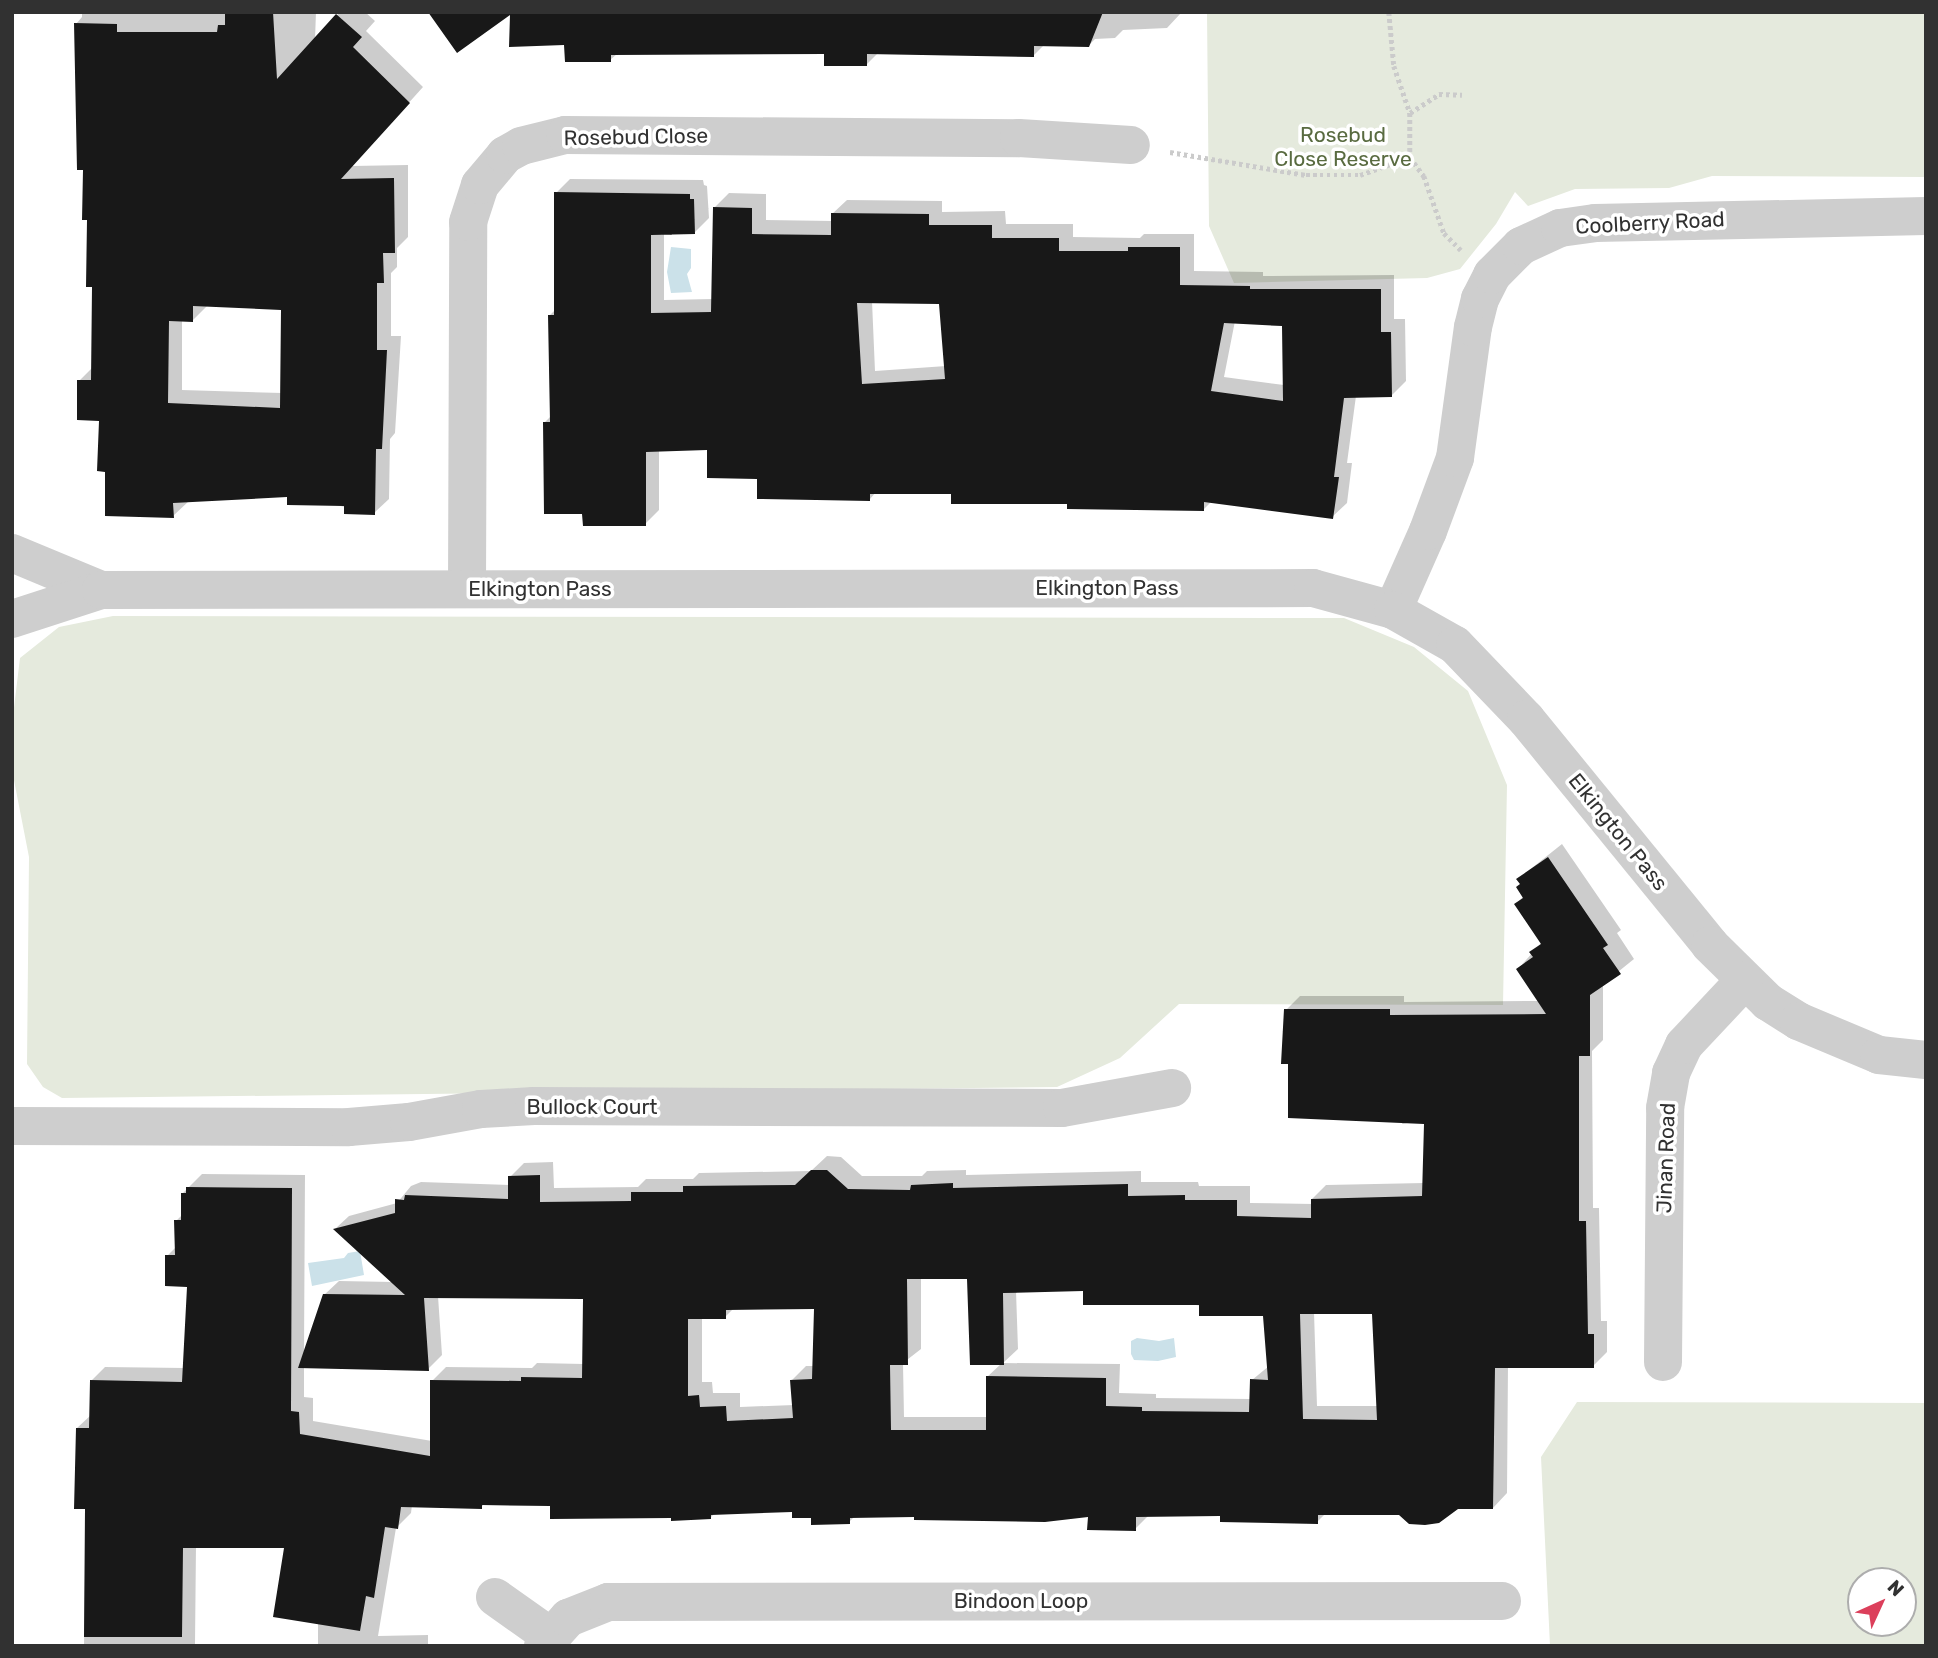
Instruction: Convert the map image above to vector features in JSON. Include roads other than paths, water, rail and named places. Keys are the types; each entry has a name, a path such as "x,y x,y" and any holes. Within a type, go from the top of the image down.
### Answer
{"street":[{"name":"Rosebud Close","path":"467,589 468,222 480,186 505,155 521,146 565,135 1019,138 1131,145"},
{"name":"Coolberry Road","path":"1393,610 1428,531 1455,458 1473,327 1492,275 1521,246 1560,228 1584,225 1706,219 1926,216"},
{"name":"Elkington Pass","path":"12,553 101,590"},
{"name":"Elkington Pass","path":"12,619 101,590 1313,587 1393,610 1455,645 1499,691 1710,945 1768,1002 1833,1038 1879,1055 1926,1060"},
{"name":"Jinan Road","path":"1663,1362 1665,1108 1671,1073 1684,1045 1744,981"},
{"name":"Bullock Court","path":"12,1126 349,1127 409,1122 481,1109 534,1106 1062,1108 1172,1088"},
{"name":"Bindoon Loop","path":"495,1597 546,1641 568,1618 608,1602 1502,1601"}],"water":[{"path":"671,247 691,249 691,268 687,274 692,292 671,293 667,272"},
{"path":"360,1251 364,1275 312,1286 308,1263 344,1258 348,1253"},
{"path":"1137,1338 1159,1341 1174,1338 1176,1357 1158,1361 1134,1360 1131,1341"}],"park label":[{"name":"Rosebud Close Reserve","path":"1343,147"}]}
